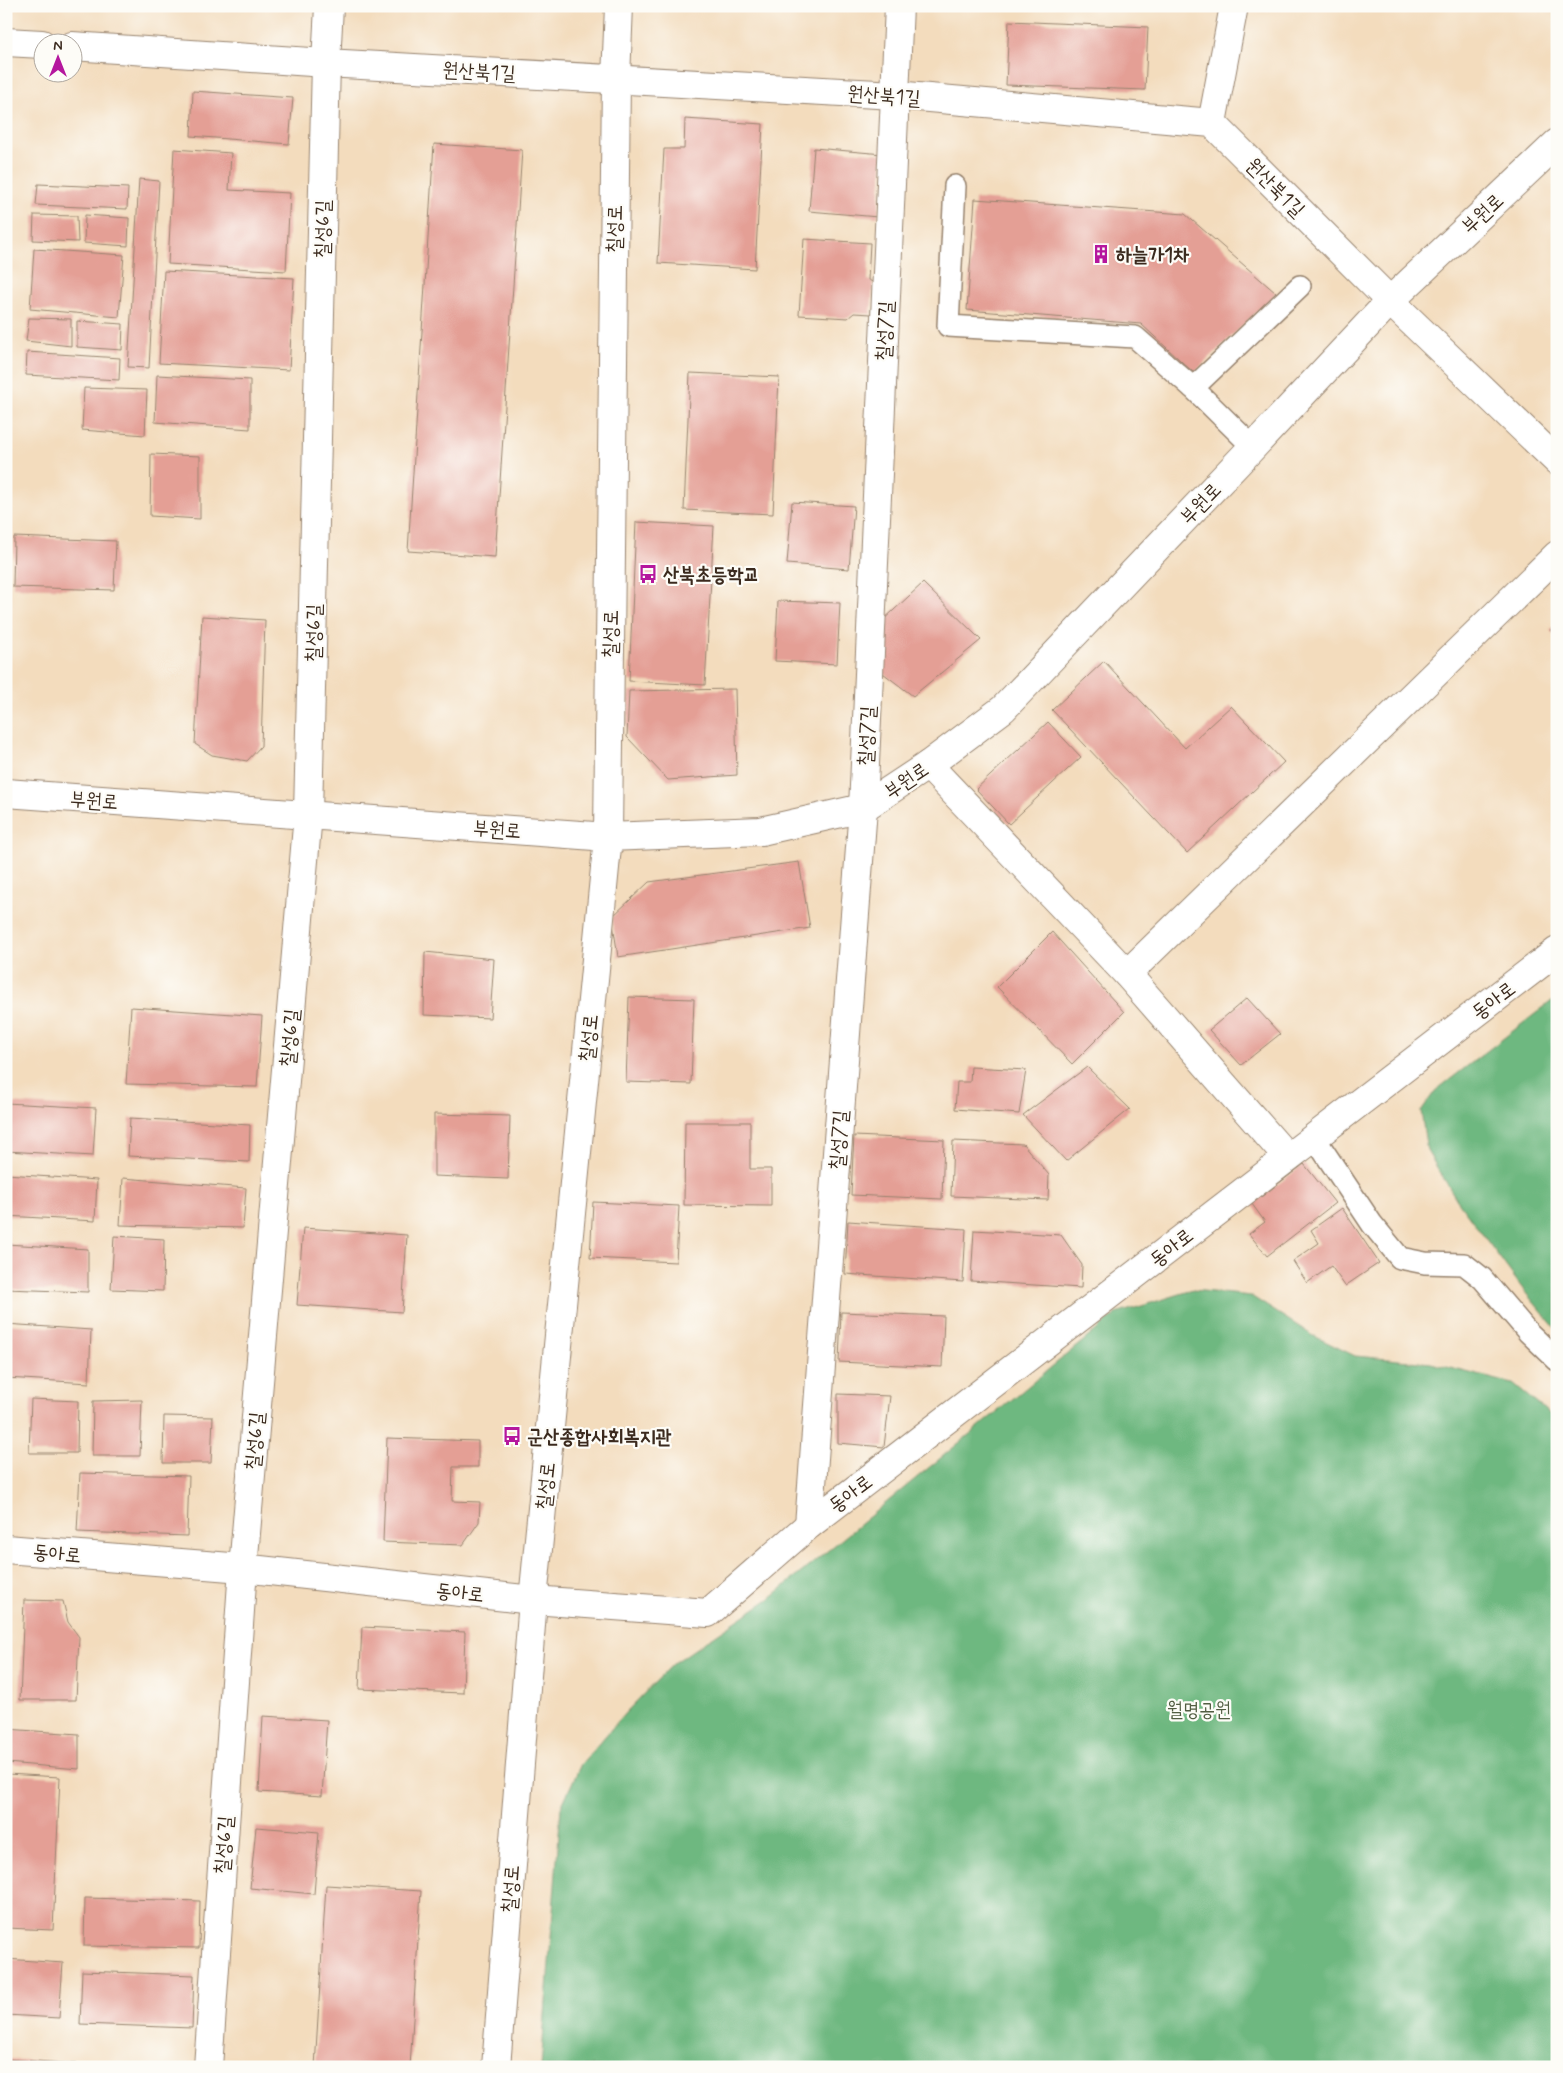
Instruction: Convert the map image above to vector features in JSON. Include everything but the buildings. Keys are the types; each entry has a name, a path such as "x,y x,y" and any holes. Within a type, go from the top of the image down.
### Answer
{"street":[{"name":"칠성6길","path":"208,2067 243,1568 308,814 326,63 329,6"},
{"name":"칠성로","path":"496,2067 533,1600 608,837 616,78 620,6"},
{"name":"칠성7길","path":"809,1524 863,808 899,6"},
{"path":"1212,123 1234,6"},
{"path":"6,42 32,43"},
{"name":"원산북1길","path":"82,47 326,63 895,95 1212,123 1390,300 1557,461"},
{"name":"부원로","path":"6,794 308,814 608,837 761,831 863,808 928,765 1003,708 1253,447 1390,300 1557,143"},
{"path":"1127,974 1557,554"},
{"path":"928,765 1127,974 1287,1157"},
{"name":"동아로","path":"6,1549 243,1568 533,1600 708,1613 809,1524 1557,952"}],"lane":[{"path":"954,186 948,326 1135,337 1194,388 1253,447"},
{"path":"1194,388 1300,286"},
{"path":"1314,1137 1372,1224 1400,1258 1425,1263 1464,1264 1482,1278 1528,1332 1557,1360"}],"green space":[{"path":"1557,997 1557,1330 1525,1292 1457,1200 1427,1151 1421,1111 1435,1091"},
{"name":"월명공원","path":"1193,1290 1251,1296 1312,1335 1355,1356 1431,1363 1513,1384 1557,1420 1557,2067 541,2067 561,1807 581,1764 627,1711 674,1663 769,1599 1116,1314"}],"place":[{"name":"하늘가1차","path":"1101,254"},
{"name":"산북초등학교","path":"648,574"},
{"name":"군산종합사회복지관","path":"512,1436"}]}
